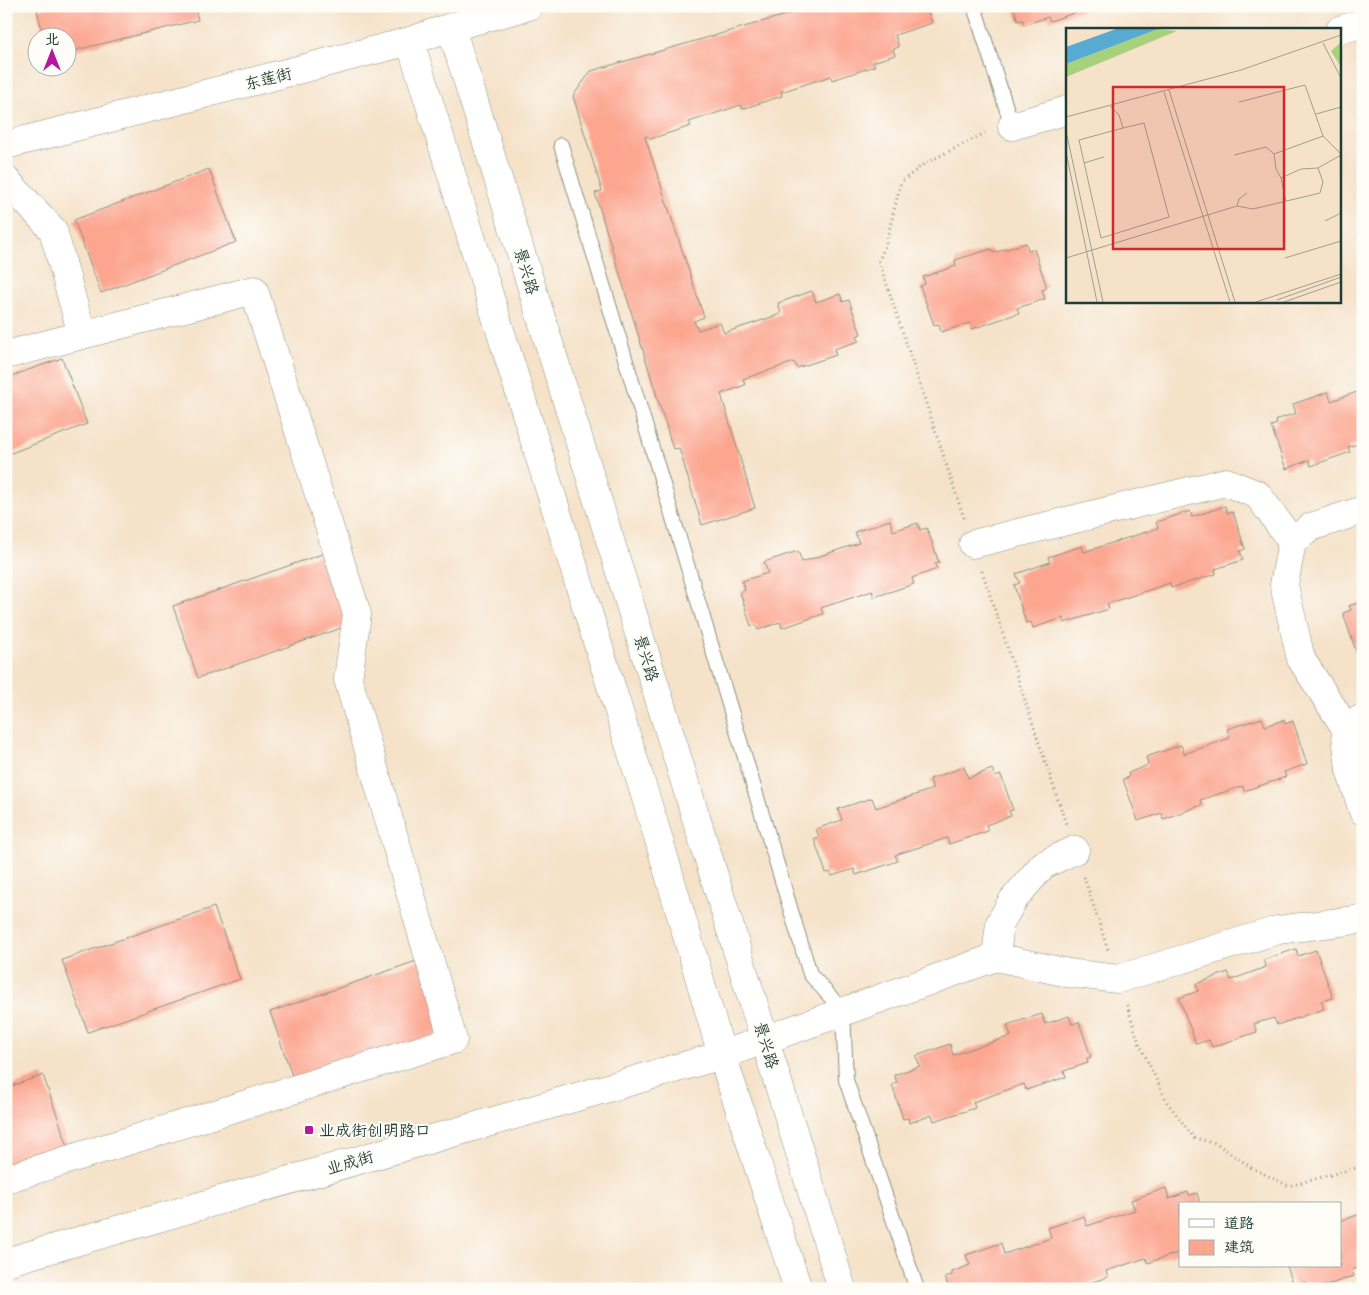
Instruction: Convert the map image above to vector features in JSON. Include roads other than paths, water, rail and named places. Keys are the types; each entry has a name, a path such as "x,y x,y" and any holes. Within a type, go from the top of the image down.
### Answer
{"street":[{"name":"东莲街","path":"6,145 410,41 452,27 529,6"},
{"path":"1342,29 1363,23"},
{"name":"景兴路","path":"452,27 842,1289"},
{"path":"410,41 658,837 722,1055 798,1289"},
{"path":"1012,126 1066,111"},
{"path":"6,180 53,230 82,335"},
{"path":"6,355 254,290 357,614 348,679 453,1040 6,1180"},
{"path":"973,544 1226,482 1258,495 1292,542"},
{"path":"1363,510 1311,527 1292,542 1284,585 1301,659 1354,723 1350,770 1363,811"},
{"path":"1075,850 1043,865 1013,900 1000,923 996,957 1068,973 1118,979 1278,930 1363,919"},
{"name":"业成街","path":"6,1262 722,1055 996,957"}],"lane":[{"path":"974,6 1012,126"},
{"path":"561,145 810,974 844,1011 846,1080 918,1289"}],"place":[{"name":"业成街创明路口","path":"309,1130"}]}
